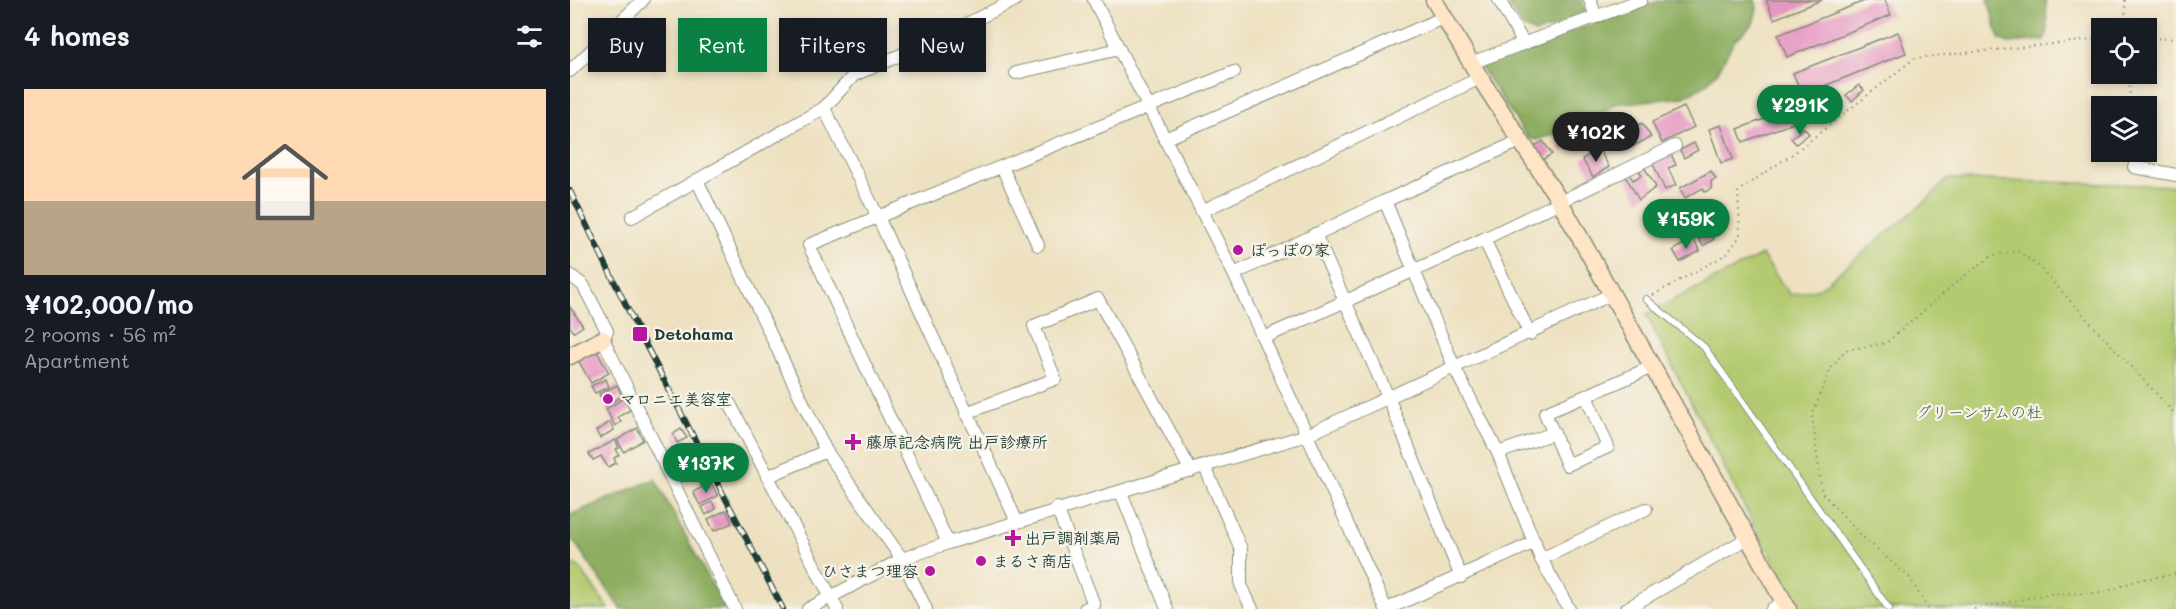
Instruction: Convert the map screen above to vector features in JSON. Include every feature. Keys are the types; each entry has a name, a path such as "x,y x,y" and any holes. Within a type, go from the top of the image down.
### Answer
{"street":[{"path":"570,71 643,0"},
{"path":"632,217 824,108 854,75 924,45 1015,0"},
{"path":"1094,0 1151,106 1165,139 1234,274 1387,609 1535,542"},
{"path":"1434,0 1480,78 1559,200 1654,366 1748,538 1781,607"},
{"path":"1499,0 1524,44"},
{"path":"1590,0 1596,17"},
{"path":"1471,63 1641,0"},
{"path":"1165,139 1445,17"},
{"path":"1016,73 1119,49"},
{"path":"948,543 809,245 1234,72"},
{"path":"1202,211 1480,78"},
{"path":"824,108 878,217 1017,522"},
{"path":"1234,274 1385,201 1520,141"},
{"path":"1263,338 1484,239 1559,200 1675,146"},
{"path":"1002,167 1038,245"},
{"path":"2134,167 2176,175"},
{"path":"697,180 826,450 902,559 926,609"},
{"path":"1385,201 1455,369 1498,453 1541,559 1569,609"},
{"path":"1315,234 1343,301 1388,397 1461,577"},
{"path":"1484,239 1530,334"},
{"path":"570,274 583,285 607,331 603,339 570,356"},
{"path":"808,609 902,559 1057,508 1121,492 1307,435 1455,369 1612,294"},
{"path":"966,413 1055,380 1034,326 1098,299 1191,471"},
{"path":"603,339 735,609"},
{"path":"1586,396 1608,447 1568,465 1545,413 1654,366"},
{"path":"730,404 837,609"},
{"path":"1498,453 1554,433"},
{"path":"767,477 826,450"},
{"path":"1205,467 1241,549 1241,585 1252,609"},
{"path":"1121,492 1167,609"},
{"path":"1057,508 1094,605 1085,609"},
{"path":"1541,559 1646,509"},
{"path":"1626,609 1748,538"}],"lane":[{"path":"1646,299 1704,346 1889,609"}],"path":[{"path":"2125,0 2126,18"},
{"path":"2157,38 2176,39"},
{"path":"1646,299 1727,254 1740,236 1738,191 1794,153 1915,58 2091,40"},
{"path":"1928,609 1910,578 1863,537 1822,493 1812,415 1830,370 1845,351 1886,343 1959,280 1993,255 2018,251 2038,266 2176,415"},
{"path":"1974,609 2048,594 2102,592 2138,580 2176,574"}],"green space":[{"path":"1505,0 1582,0 1587,13 1581,19 1535,33 1523,27"},
{"path":"1661,0 1755,0 1757,8 1753,24 1734,41 1718,71 1705,85 1684,97 1615,104 1603,114 1571,129 1536,140 1528,138 1481,68 1482,63"},
{"path":"1988,0 2046,0 2047,34 2044,40 2008,43 1999,39"},
{"name":"グリーンサムの杜","path":"1948,179 2176,186 2176,609 1800,609 1749,516 1646,314 1762,255 1790,295 1820,288 1927,200"},
{"path":"655,479 725,609 621,609 570,536 570,515"},
{"path":"570,564 578,566 609,609 570,609"}],"building":[{"path":"1766,0 1822,0 1774,19"},
{"path":"1867,0 1885,0 1891,15 1787,57 1778,35"},
{"path":"1898,32 1906,53 1802,95 1793,73"},
{"path":"1859,85 1864,90 1852,101 1846,95"},
{"path":"1684,107 1694,127 1662,143 1652,122"},
{"path":"1788,110 1793,123 1743,142 1738,129"},
{"path":"1642,123 1651,137 1632,147 1624,133"},
{"path":"1721,125 1733,159 1721,163 1709,129"},
{"path":"1804,128 1809,134 1796,144 1791,138"},
{"path":"1580,129 1585,143 1562,151 1557,137"},
{"path":"1543,141 1552,154 1541,161 1532,148"},
{"path":"1694,143 1698,150 1684,158 1680,150"},
{"path":"1599,149 1609,167 1593,177 1582,159"},
{"path":"1671,154 1676,165 1668,168 1676,185 1665,190 1652,162"},
{"path":"1643,165 1656,187 1639,200 1625,175 1628,173 1633,180 1642,175 1637,168"},
{"path":"1711,171 1716,179 1711,181 1711,189 1705,192 1703,188 1685,198 1680,188"},
{"path":"1717,207 1725,221 1710,229 1703,215"},
{"path":"1702,219 1714,239 1703,246 1690,225"},
{"path":"1693,239 1700,251 1680,262 1673,250"},
{"path":"570,307 583,326 574,332 570,327"},
{"path":"595,348 609,373 591,383 577,358"},
{"path":"606,379 609,387 595,393 591,386"},
{"path":"617,385 622,396 606,406 599,394"},
{"path":"624,398 630,410 618,417 621,422 615,426 606,409"},
{"path":"610,422 614,430 600,438 596,431"},
{"path":"637,428 643,440 624,452 617,440"},
{"path":"681,429 687,438 677,443 673,434"},
{"path":"615,440 619,448 616,449 619,455 614,458 616,463 608,467 601,456 593,460 589,454"},
{"path":"696,456 700,465 686,474 681,464"},
{"path":"711,483 718,496 700,505 693,492"},
{"path":"712,502 716,509 706,515 702,507"},
{"path":"726,510 732,523 714,531 708,519"}],"railway":[{"path":"570,191 640,334 783,609"}],"place":[{"name":"ぽっぽの家","path":"1238,250"},
{"name":"Detohama","path":"640,334"},
{"name":"マロニエ美容室","path":"608,399"},
{"name":"藤原記念病院 出戸診療所","path":"853,442"},
{"name":"出戸調剤薬局","path":"1013,538"},
{"name":"まるさ商店","path":"981,561"},
{"name":"ひさまつ理容","path":"930,571"}]}
